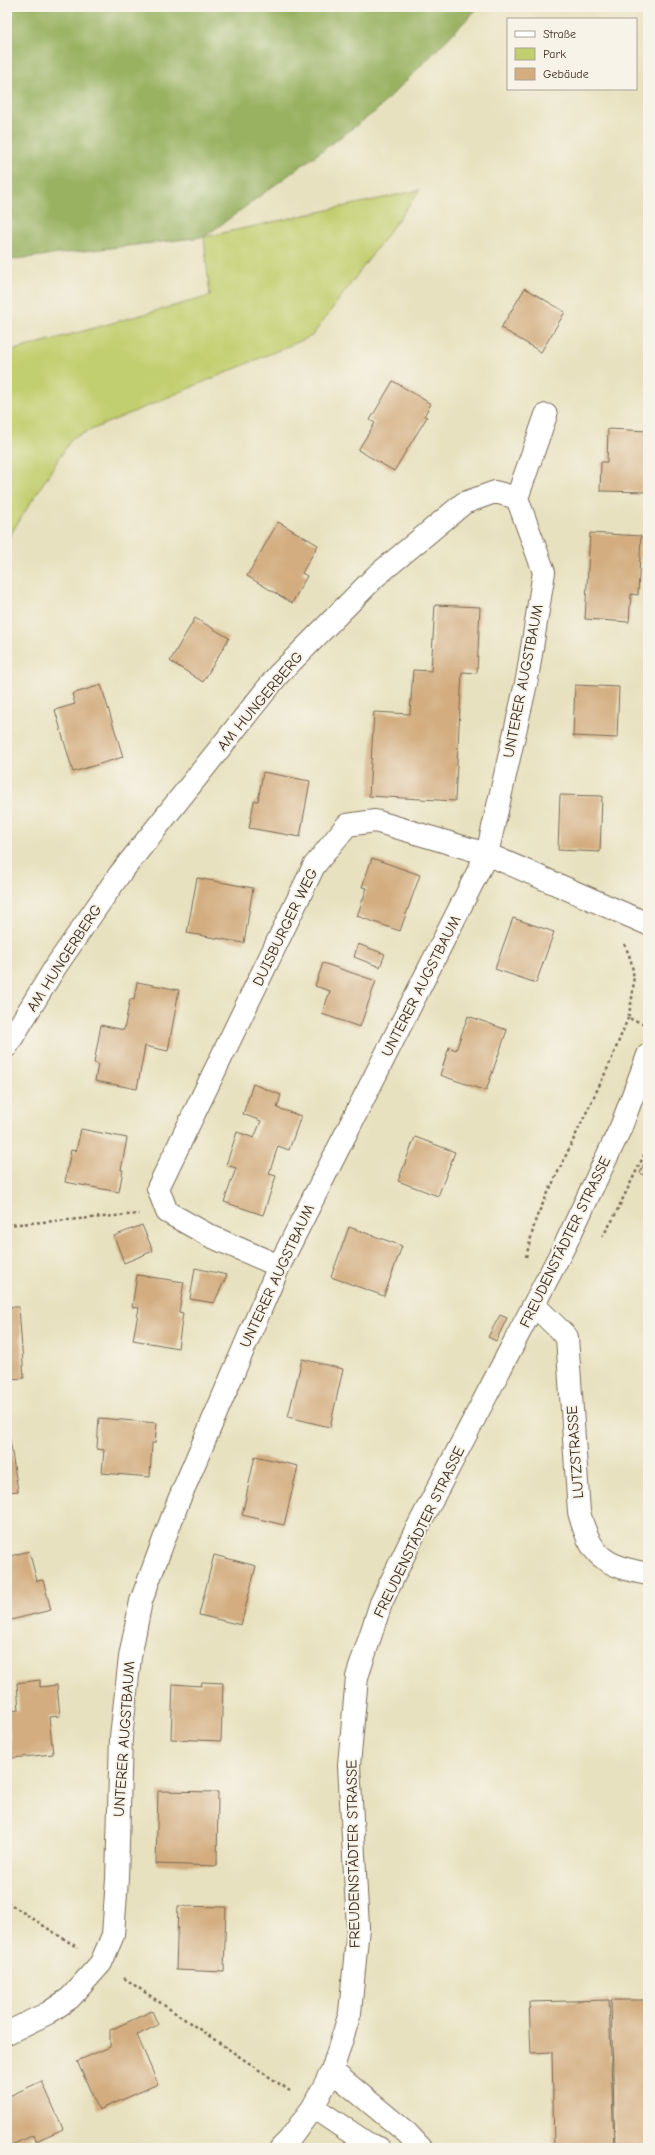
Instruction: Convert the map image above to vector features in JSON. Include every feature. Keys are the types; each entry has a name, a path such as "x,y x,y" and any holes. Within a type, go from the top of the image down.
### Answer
{"street":[{"path":"517,498 546,415"},
{"name":"AM HUNGERBERG","path":"7,1046 56,966 119,875 278,675 376,576 464,503 495,492 517,498"},
{"name":"UNTERER AUGSTBAUM","path":"7,2033 48,2013 70,1998 101,1963 113,1935 121,1737 130,1657 141,1601 178,1502 279,1266 487,854 527,679 544,572 517,498"},
{"name":"DUISBURGER WEG","path":"167,1212 158,1188 314,866 347,825 375,821 487,854 648,924"},
{"name":"FREUDENSTÄDTER STRASSE","path":"281,2148 289,2140 314,2107 332,2071 350,2013 358,1927 349,1765 357,1677 380,1603 414,1534 534,1305 621,1127 648,1055"},
{"path":"167,1212 210,1236 279,1266"},
{"name":"LUTZSTRASSE","path":"534,1305 567,1337 579,1512 586,1538 601,1557 622,1569 648,1574"},
{"path":"332,2071 407,2133 421,2148"},
{"path":"314,2107 368,2144 379,2148"}],"path":[{"path":"525,1262 536,1218 610,1063 628,1018 635,986 633,965 622,941"},
{"path":"628,1018 648,1025"},
{"path":"7,1225 167,1212"},
{"path":"7,1902 101,1963 314,2107"}],"green space":[{"path":"7,7 479,7 376,111 204,237 7,260"},
{"path":"420,190 312,336 72,438 7,540 7,352 210,296 204,237"}],"building":[{"path":"525,288 565,312 541,352 501,328"},
{"path":"393,381 431,404 424,416 427,417 394,471 358,450 375,423 370,420"},
{"path":"608,429 648,431 648,492 600,491 601,462 607,462"},
{"path":"278,522 318,545 302,573 307,576 292,603 247,576"},
{"path":"590,533 641,536 638,595 631,594 629,622 585,619"},
{"path":"435,605 480,607 477,673 462,672 455,801 369,796 374,712 410,714 413,670 431,671"},
{"path":"195,618 229,638 203,682 170,661"},
{"path":"101,685 123,757 73,772 55,710 75,704 72,694"},
{"path":"575,685 619,687 617,738 573,736"},
{"path":"263,772 310,781 300,837 249,828 254,801 258,801"},
{"path":"560,795 602,796 600,852 558,850"},
{"path":"372,858 420,875 400,931 357,916 367,888 362,887"},
{"path":"197,878 253,888 244,943 187,933"},
{"path":"513,918 554,932 536,983 495,969"},
{"path":"358,944 385,954 380,967 354,957"},
{"path":"323,963 376,981 360,1027 322,1014 330,991 315,986"},
{"path":"137,982 179,990 168,1051 145,1046 137,1089 95,1081 98,1064 94,1063 101,1025 124,1030 130,999 134,1000"},
{"path":"468,1016 507,1030 486,1091 440,1075 449,1047 456,1050"},
{"path":"253,1084 281,1095 277,1108 301,1116 289,1150 278,1146 269,1174 276,1176 263,1215 224,1202 236,1168 226,1165 237,1132 254,1138 261,1121 243,1114"},
{"path":"81,1129 127,1138 121,1170 123,1170 119,1192 65,1182 71,1150 76,1151"},
{"path":"415,1137 455,1152 438,1196 398,1181"},
{"path":"648,1153 648,1170 646,1176 640,1173"},
{"path":"142,1225 153,1251 124,1263 114,1236"},
{"path":"349,1227 402,1246 384,1296 331,1277"},
{"path":"195,1268 227,1275 214,1303 190,1299"},
{"path":"137,1275 184,1282 179,1312 183,1313 178,1348 133,1340 139,1308 132,1307"},
{"path":"7,1307 19,1307 24,1378 7,1379"},
{"path":"500,1315 507,1318 496,1341 488,1337"},
{"path":"302,1359 343,1369 330,1427 288,1417"},
{"path":"99,1418 157,1423 155,1443 152,1443 150,1477 102,1473 104,1450 97,1449"},
{"path":"7,1434 9,1434 18,1491 7,1492"},
{"path":"255,1456 298,1466 284,1525 242,1515"},
{"path":"29,1551 37,1581 43,1580 51,1610 7,1621 7,1557"},
{"path":"214,1555 256,1566 241,1625 199,1615"},
{"path":"40,1680 40,1687 57,1685 60,1716 49,1717 53,1754 12,1758 8,1711 19,1710 17,1683"},
{"path":"202,1682 223,1683 221,1741 171,1739 173,1684 201,1686"},
{"path":"158,1791 218,1792 217,1866 156,1864"},
{"path":"178,1906 226,1907 224,1972 176,1970"},
{"path":"609,2000 614,2148 554,2148 552,2052 531,2053 529,2002"},
{"path":"611,2000 648,2000 648,2148 615,2148"},
{"path":"152,2011 158,2025 137,2035 158,2084 99,2110 77,2061 110,2047 110,2030"},
{"path":"42,2081 63,2129 36,2141 34,2135 7,2147 7,2097"}]}
